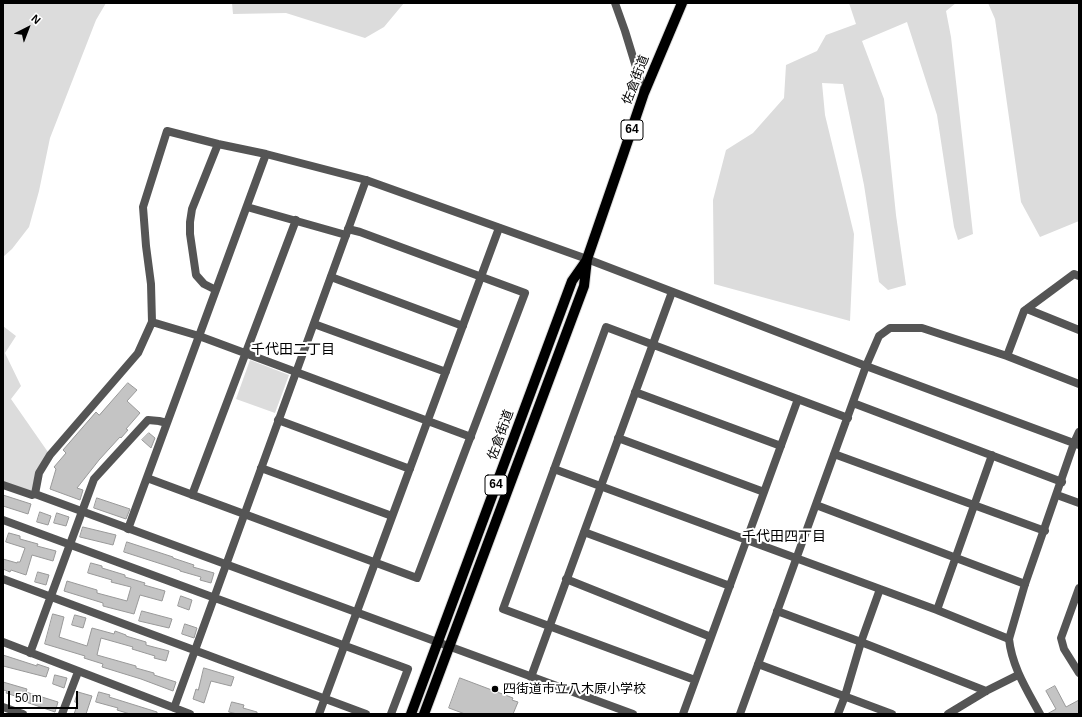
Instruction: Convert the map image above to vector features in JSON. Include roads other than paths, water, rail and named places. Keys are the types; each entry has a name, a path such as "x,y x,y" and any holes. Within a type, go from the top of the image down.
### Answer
{"main road":[{"name":"佐倉街道","path":"424,714 584,286 587,259 644,93 682,3"},
{"name":"佐倉街道","path":"411,714 572,281 587,259"}],"street":[{"path":"615,3 644,93"},
{"path":"34,494 39,473 50,455 138,353 152,322 151,284 143,207 168,131 218,144 266,154 366,180 587,259 866,366 1077,444"},
{"path":"216,290 204,284 196,275 190,234 190,222 192,209 218,144"},
{"path":"128,529 266,154"},
{"path":"174,708 366,180"},
{"path":"147,478 417,578 525,293 360,232 347,232 247,207"},
{"path":"192,495 296,220"},
{"path":"319,714 499,228"},
{"path":"1008,356 1024,311 1074,274 1079,276"},
{"path":"331,277 463,326"},
{"path":"530,677 672,292"},
{"path":"1027,309 1079,330"},
{"path":"152,322 199,336 471,437"},
{"path":"314,324 446,372"},
{"path":"695,680 504,609 606,327 848,418"},
{"path":"740,714 878,336 890,328 922,328 1008,356 1079,384"},
{"path":"635,392 781,446"},
{"path":"683,714 798,399"},
{"path":"853,403 1062,482"},
{"path":"30,653 94,479 148,420 167,423"},
{"path":"278,420 410,469"},
{"path":"1040,714 1018,675 1010,648 1009,639 1025,584 1045,531 1056,495 1077,444 1079,432"},
{"path":"618,438 764,492"},
{"path":"834,454 1045,531"},
{"path":"937,610 992,455"},
{"path":"261,468 392,516"},
{"path":"554,469 937,610 1009,639"},
{"path":"3,485 32,495 34,494 633,714"},
{"path":"1056,495 1079,503"},
{"path":"816,505 1025,584"},
{"path":"3,520 408,669 391,714"},
{"path":"584,532 730,586"},
{"path":"3,579 366,714"},
{"path":"566,580 711,637"},
{"path":"1079,588 1075,610 1061,638 1064,649 1079,673"},
{"path":"838,714 880,589"},
{"path":"777,611 986,691"},
{"path":"3,642 190,714"},
{"path":"758,664 892,714"},
{"path":"62,714 78,672"},
{"path":"948,714 986,691 1018,675"},
{"path":"3,707 22,714"}],"place":[{"name":"四街道市立八木原小学校","path":"495,689"}],"district":[{"name":"千代田二丁目","path":"293,350"},
{"name":"千代田四丁目","path":"784,537"}]}
